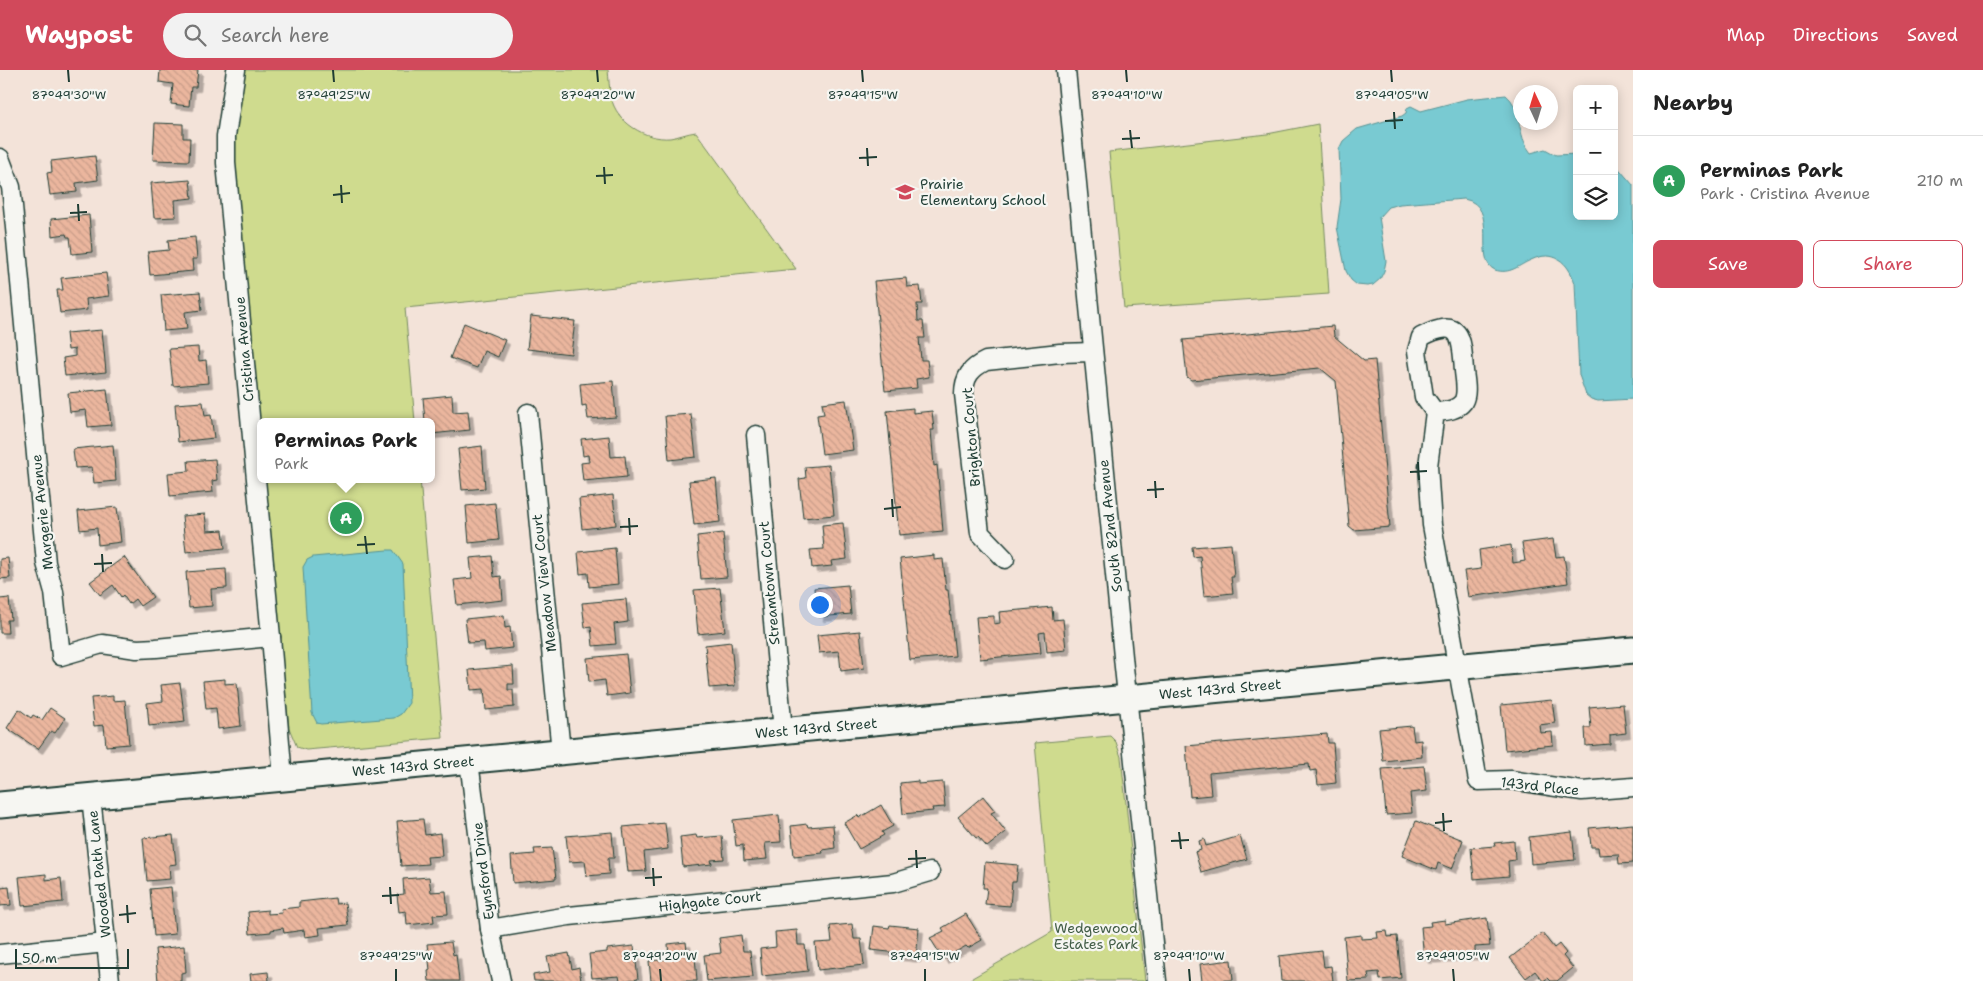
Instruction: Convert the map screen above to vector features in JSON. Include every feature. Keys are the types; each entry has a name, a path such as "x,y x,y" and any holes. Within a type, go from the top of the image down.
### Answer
{"main road":[{"name":"West 143rd Street","path":"0,805 1633,650"}],"street":[{"name":"Cristina Avenue","path":"236,70 226,136 226,163 283,778"},
{"name":"South 82nd Avenue","path":"1066,70 1127,698 1157,981"},
{"name":"Margerie Avenue","path":"0,158 11,187 14,206 46,563 54,592 61,656 102,644 137,649 271,637"},
{"path":"1435,412 1449,411 1462,404 1466,396 1462,345 1458,333 1449,329 1437,329 1421,337 1418,351 1424,397 1435,412 1428,466 1432,525 1458,667"},
{"name":"Brighton Court","path":"1005,559 980,534 964,394 966,378 975,366 986,361 1094,352"},
{"name":"Meadow View Court","path":"528,413 561,752"},
{"name":"Streamtown Court","path":"756,435 782,731"},
{"name":"143rd Place","path":"1458,667 1478,781 1512,780 1582,791 1633,787"},
{"name":"Eynsford Drive","path":"469,761 490,929 502,981"},
{"name":"Wooded Path Lane","path":"91,796 110,981"},
{"name":"Highgate Court","path":"490,929 569,916 893,883 930,872"},
{"path":"0,954 106,942"}],"green space":[{"path":"243,70 608,70 610,94 614,106 625,121 633,128 660,138 670,138 696,132 796,269 405,308 415,418 258,418 236,197 233,133"},
{"path":"1318,124 1329,294 1124,308 1109,152 1267,134"},
{"path":"264,483 420,483 443,738 306,750 297,747 289,728"},
{"name":"Wedgewood Estates Park","path":"1110,736 1116,742 1121,757 1145,981 967,981 1052,932 1035,743"}],"water":[{"path":"1506,95 1513,104 1513,130 1521,130 1526,146 1531,153 1545,149 1556,155 1573,154 1573,220 1618,220 1618,168 1633,185 1633,399 1598,401 1586,395 1579,375 1575,283 1564,264 1553,257 1547,256 1531,260 1514,269 1505,271 1495,270 1489,264 1486,256 1484,222 1481,212 1475,204 1464,199 1400,204 1388,207 1379,217 1386,261 1380,279 1373,285 1357,285 1351,280 1346,271 1337,227 1341,199 1339,149 1343,141 1357,129 1402,116 1406,113 1407,108 1411,106 1421,111 1467,99"},
{"path":"393,550 403,564 409,703 401,714 394,718 317,723 312,713 303,567 307,560 313,557"}],"building":[{"path":"160,70 198,70 196,87 191,87 189,106 171,104 173,84 159,82"},
{"path":"155,123 183,124 183,138 190,138 189,161 153,160"},
{"path":"95,156 98,180 76,183 77,192 50,195 47,173 52,172 51,161"},
{"path":"190,180 192,198 175,200 176,217 154,218 151,183"},
{"path":"89,215 92,252 72,254 70,237 67,237 66,234 52,236 51,219"},
{"path":"195,237 197,259 192,259 193,271 150,275 148,252 169,250 168,240"},
{"path":"106,273 109,296 86,299 87,310 60,313 57,290 63,290 61,278"},
{"path":"906,278 907,287 920,286 922,304 917,304 918,321 923,321 925,338 919,338 921,360 927,360 929,377 916,379 917,388 885,391 874,281"},
{"path":"200,292 202,310 185,312 187,329 164,331 161,295"},
{"path":"531,316 575,321 571,354 527,349"},
{"path":"464,323 505,340 498,357 484,351 477,368 450,358"},
{"path":"1333,326 1334,336 1364,361 1375,360 1390,527 1354,530 1349,526 1336,381 1320,368 1191,380 1187,377 1183,340"},
{"path":"102,330 106,372 65,376 63,358 75,356 75,349 68,350 66,333"},
{"path":"198,347 199,361 206,360 208,383 173,386 169,349"},
{"path":"613,381 616,417 588,419 586,405 582,406 580,384"},
{"path":"107,389 111,425 88,427 86,410 70,412 68,393"},
{"path":"452,395 453,412 468,411 470,430 435,434 435,418 425,418 423,398"},
{"path":"846,400 853,450 822,454 817,415 824,414 822,403"},
{"path":"203,402 205,416 211,415 214,438 178,442 175,404"},
{"path":"913,408 913,413 932,411 934,430 931,430 934,466 937,465 943,531 899,535 887,411"},
{"path":"691,414 696,457 669,460 665,416"},
{"path":"609,436 611,457 625,456 627,477 583,481 581,463 589,462 588,455 583,456 581,439"},
{"path":"113,445 116,481 94,483 92,467 75,468 73,449"},
{"path":"482,446 485,488 462,490 458,449"},
{"path":"215,459 217,480 212,481 213,492 170,496 168,473 189,471 188,461"},
{"path":"829,465 834,515 803,518 799,479 806,478 805,467"},
{"path":"716,478 720,522 694,525 689,481"},
{"path":"613,495 616,525 582,529 579,499"},
{"path":"495,503 499,540 469,543 466,506"},
{"path":"117,507 121,542 98,545 97,528 80,530 78,511"},
{"path":"205,514 207,531 223,530 225,548 186,552 182,516"},
{"path":"843,523 847,559 831,561 832,566 812,568 810,550 824,549 822,525"},
{"path":"723,533 727,577 701,579 697,536"},
{"path":"1553,539 1556,557 1564,556 1568,583 1468,597 1464,571 1481,569 1479,550 1511,545 1513,563 1525,561 1522,543"},
{"path":"1231,544 1234,577 1231,577 1233,593 1204,596 1200,556 1193,557 1192,547"},
{"path":"615,548 618,584 589,587 588,573 580,574 578,552"},
{"path":"934,555 934,560 943,559 955,656 910,660 900,559"},
{"path":"492,556 494,577 501,576 503,600 457,605 454,580 472,578 470,558"},
{"path":"124,557 153,597 140,606 135,599 129,604 123,595 121,597 113,585 100,595 90,582"},
{"path":"8,558 10,578 0,579 0,559"},
{"path":"226,569 227,588 211,589 212,606 189,608 186,572"},
{"path":"848,585 851,614 819,617 819,609 816,609 814,588"},
{"path":"720,588 725,631 698,634 694,590"},
{"path":"9,598 11,620 7,620 8,633 0,633 0,599"},
{"path":"626,599 628,622 614,624 616,644 593,646 591,627 585,628 582,603"},
{"path":"1052,607 1053,620 1063,619 1066,650 1047,652 1045,632 1039,633 1041,653 980,659 976,617 994,616 994,624 1000,623 999,612"},
{"path":"504,615 505,628 510,627 512,648 485,651 484,642 468,643 465,619"},
{"path":"860,631 864,668 841,671 839,651 819,653 817,635"},
{"path":"731,642 735,686 709,688 705,645"},
{"path":"626,654 630,693 607,696 605,680 589,682 587,658"},
{"path":"513,666 514,684 508,684 508,690 513,690 514,707 486,710 484,689 471,690 469,670"},
{"path":"225,679 225,684 237,683 241,726 218,729 216,708 206,709 203,681"},
{"path":"180,683 185,722 149,726 147,703 163,701 161,685"},
{"path":"113,696 113,701 125,700 129,744 106,746 104,725 94,726 91,698"},
{"path":"1552,700 1555,723 1539,725 1540,733 1552,732 1553,745 1505,750 1501,705"},
{"path":"1623,704 1626,733 1610,735 1610,744 1586,746 1585,728 1591,728 1589,707"},
{"path":"50,708 65,718 55,733 51,731 38,749 7,728 19,709 31,718 33,715 42,720"},
{"path":"1412,726 1414,741 1421,740 1422,757 1383,761 1379,729"},
{"path":"1327,734 1328,743 1333,743 1336,783 1318,785 1316,770 1310,771 1309,764 1209,773 1211,795 1190,797 1186,746"},
{"path":"1424,766 1427,791 1410,793 1412,813 1386,815 1382,769"},
{"path":"918,781 918,784 943,782 945,807 932,808 933,811 903,814 900,783"},
{"path":"983,796 995,811 991,813 1006,832 987,847 978,837 976,838 958,817"},
{"path":"881,805 893,826 882,832 884,835 859,849 844,823 858,815 859,818"},
{"path":"779,815 781,842 765,843 767,859 744,861 743,845 736,846 733,820"},
{"path":"423,819 425,835 440,833 442,856 427,857 428,864 401,866 397,821"},
{"path":"1416,821 1463,840 1452,869 1438,863 1436,870 1402,856"},
{"path":"665,823 668,849 644,852 646,871 628,872 623,827"},
{"path":"807,824 808,827 833,825 835,848 822,850 823,853 794,856 791,826"},
{"path":"1633,824 1633,863 1619,864 1618,854 1599,855 1598,847 1591,847 1589,828"},
{"path":"612,832 614,858 608,858 609,874 587,876 585,861 569,862 566,836"},
{"path":"1572,832 1575,860 1531,864 1529,837"},
{"path":"173,835 176,864 169,865 170,879 147,881 143,838"},
{"path":"696,835 697,838 722,836 724,859 711,860 712,864 683,867 680,837"},
{"path":"1240,836 1247,859 1201,872 1195,852 1201,850 1199,841 1204,839 1206,846"},
{"path":"1514,841 1515,860 1508,861 1509,876 1474,879 1471,848 1495,846 1494,843"},
{"path":"552,848 556,879 513,883 511,856 535,854 534,849"},
{"path":"985,862 1018,865 1016,882 1012,882 1010,906 985,904 987,888 983,888"},
{"path":"46,874 46,880 61,878 63,902 22,906 19,877"},
{"path":"429,877 431,892 446,891 448,914 433,915 434,922 407,925 406,911 399,912 397,895 404,894 403,879"},
{"path":"0,880 1,888 9,887 11,905 0,906"},
{"path":"171,887 175,934 154,936 150,889"},
{"path":"335,898 336,904 345,903 348,925 319,928 320,935 305,937 304,930 284,933 283,928 271,930 271,932 250,934 248,912 268,910 268,914 282,913 281,909 299,907 299,902"},
{"path":"966,914 982,940 968,948 966,946 943,959 930,938 944,931 942,928"},
{"path":"1487,918 1490,946 1475,947 1475,955 1424,959 1421,927 1431,926 1430,922 1445,920 1445,924"},
{"path":"852,924 854,939 861,939 864,965 818,970 815,943 832,942 830,926"},
{"path":"890,925 919,928 916,958 898,956 898,953 871,950 874,926 889,928"},
{"path":"797,930 798,945 805,945 808,971 762,976 760,949 776,947 775,932"},
{"path":"1387,931 1388,937 1397,936 1401,978 1380,980 1379,972 1368,973 1369,980 1348,981 1344,937 1361,935 1361,939 1378,938 1377,932"},
{"path":"1542,933 1554,948 1559,944 1566,953 1563,956 1573,968 1557,981 1551,981 1548,978 1543,981 1535,971 1526,978 1510,958"},
{"path":"741,935 743,951 750,951 753,977 707,981 704,955 721,953 719,938"},
{"path":"451,942 453,955 456,954 459,981 429,981 428,971 430,970 427,944"},
{"path":"686,942 688,958 695,957 697,981 651,981 649,961 669,959 668,944"},
{"path":"184,946 186,972 181,973 181,981 158,981 155,949"},
{"path":"634,946 638,979 620,981 619,976 592,978 589,954 607,952 607,949"},
{"path":"1322,951 1324,967 1331,966 1333,981 1281,981 1279,956"},
{"path":"569,953 572,969 579,967 581,981 534,981 533,975 550,972 547,957"},
{"path":"1231,960 1233,980 1202,981 1200,964"},
{"path":"268,972 269,981 251,981 250,974"}],"place":[{"name":"Prairie Elementary School","path":"905,192"},
{"name":"Perminas Park","path":"346,518"}]}
